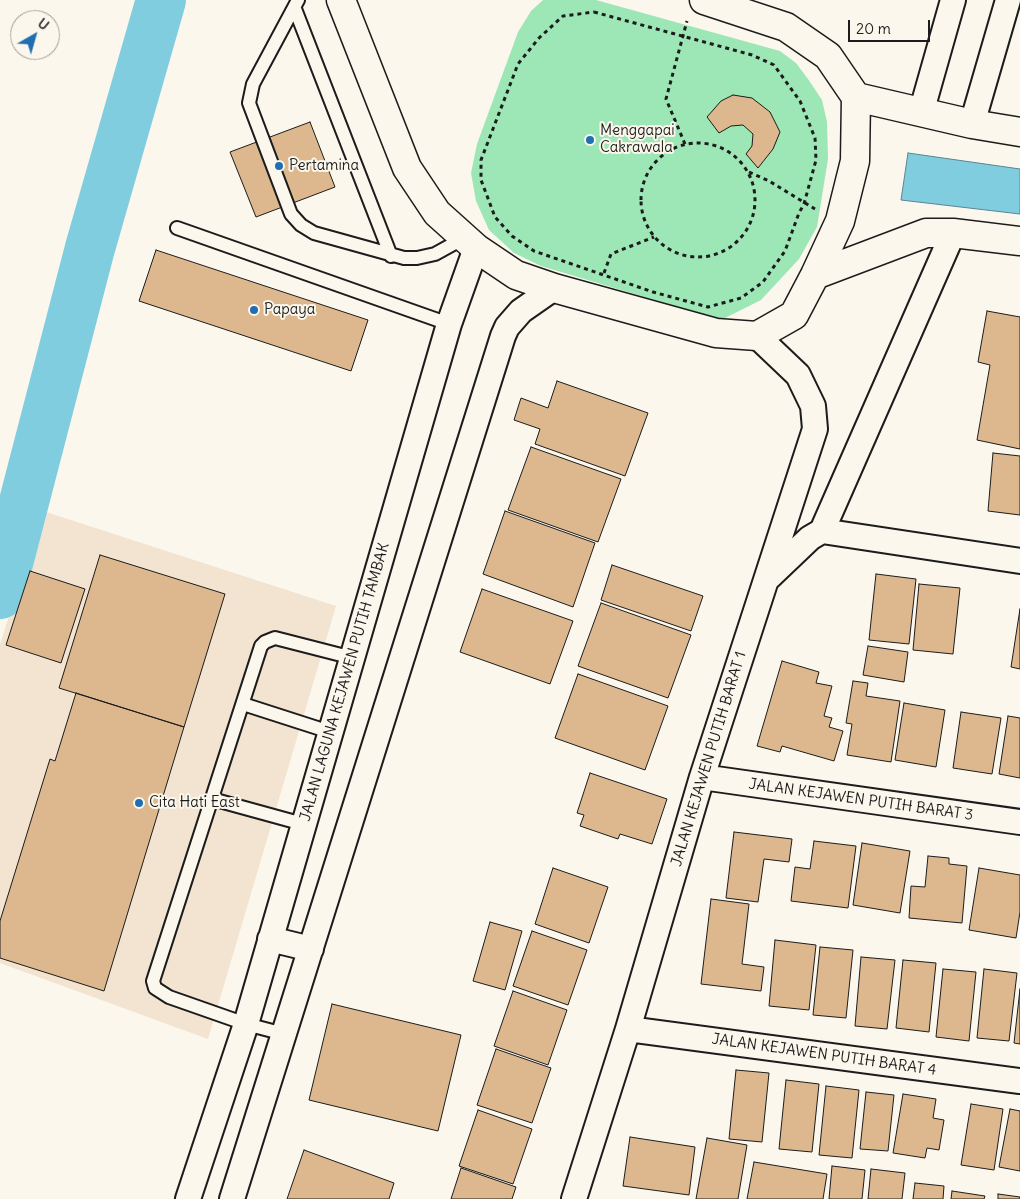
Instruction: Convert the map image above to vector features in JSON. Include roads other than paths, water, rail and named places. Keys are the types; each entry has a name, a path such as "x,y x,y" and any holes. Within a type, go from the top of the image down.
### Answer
{"street":[{"path":"341,0 407,168 436,212 470,243 516,275 554,288 599,287 716,333 757,336 794,315 816,275 840,221 855,160 856,98 828,56 786,27 696,9"},
{"path":"921,113 953,0"},
{"path":"972,124 1008,0"},
{"path":"856,98 972,124 1020,132"},
{"path":"816,275 926,233 952,233 1020,240"},
{"path":"765,581 810,538 822,531 952,233"},
{"name":"JALAN LAGUNA KEJAWEN PUTIH TAMBAK","path":"188,1199 246,1024 449,324 470,243"},
{"path":"232,1199 503,336 507,327 521,311 554,288"},
{"name":"JALAN KEJAWEN PUTIH BARAT 1","path":"574,1199 628,1029 702,777 815,429 813,406 798,375 757,336"},
{"path":"822,531 1020,561"},
{"name":"JALAN KEJAWEN PUTIH BARAT 3","path":"702,777 1020,822"},
{"path":"270,939 311,948"},
{"name":"JALAN KEJAWEN PUTIH BARAT 4","path":"628,1029 1020,1081"}],"lane":[{"path":"297,5 391,256"},
{"path":"297,5 271,47 253,84 249,103 252,117 295,219 314,233 391,256 404,258 426,256 470,243"},
{"path":"177,228 449,324"},
{"path":"284,1034 246,1024 169,996 155,988 153,981 261,646 270,638 282,639 353,658"},
{"path":"242,704 330,732"},
{"path":"212,799 304,824"}],"water":[{"path":"908,153 1020,169 1020,214 901,200"}],"waterway":[{"path":"0,594 90,248 161,0"}],"place":[{"name":"Menggapai Cakrawala","path":"590,140"},
{"name":"Pertamina","path":"279,166"},
{"name":"Papaya","path":"254,310"},
{"name":"Cita Hati East","path":"139,803"}]}
